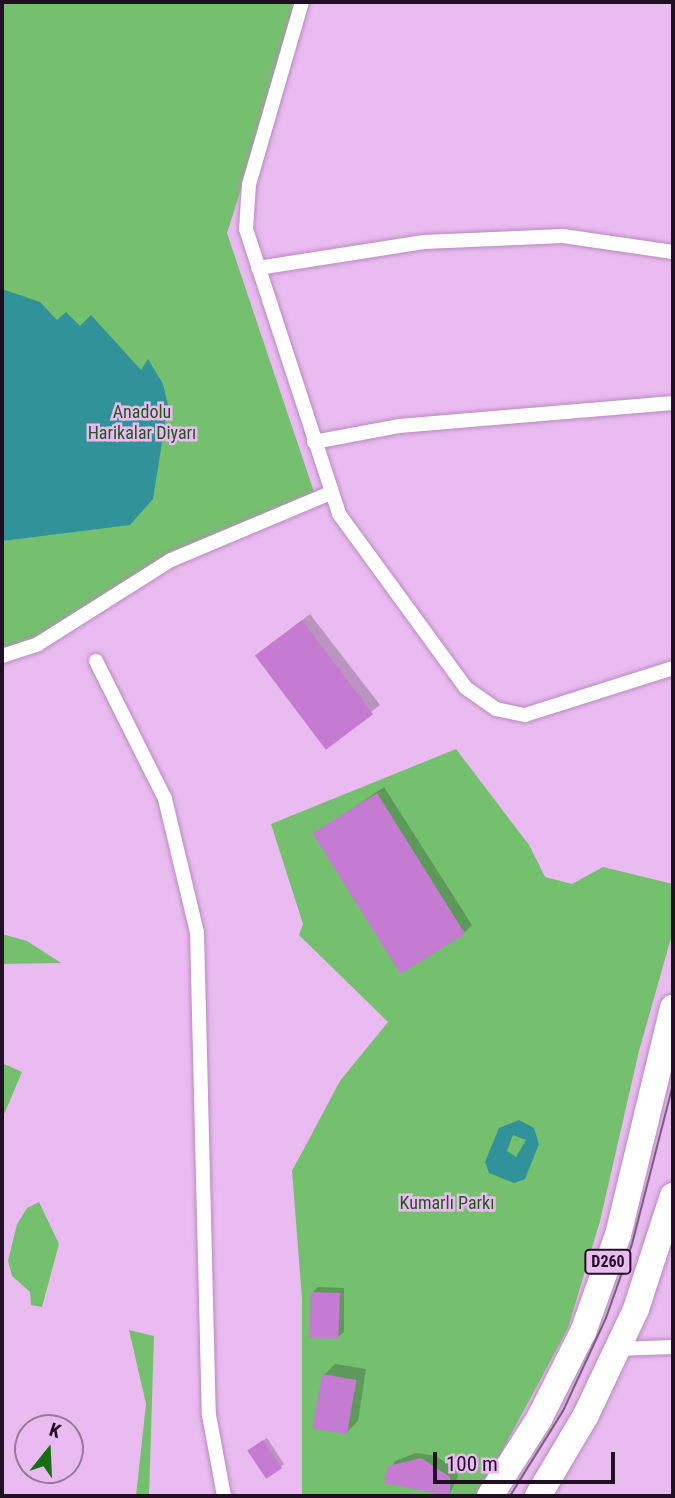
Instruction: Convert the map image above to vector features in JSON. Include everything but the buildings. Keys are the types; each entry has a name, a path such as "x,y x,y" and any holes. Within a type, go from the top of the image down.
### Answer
{"highway":[{"name":"D260","path":"490,1496 538,1419 583,1332 618,1235 673,1008"},
{"name":"D260","path":"538,1496 586,1415 636,1309 673,1196"}],"street":[{"path":"302,2 247,192 246,229 339,514 466,688 487,705 525,715 673,668"},
{"path":"258,268 424,242 563,236 673,252"},
{"path":"314,442 399,426 673,403"},
{"path":"2,656 38,643 171,560 330,493"},
{"path":"96,662 164,799 194,913 209,1415 224,1496"},
{"path":"617,1349 673,1347"}],"green space":[{"name":"Anadolu Harikalar Diyarı","path":"2,2 301,2 227,233 316,498 144,581 50,643 2,651"},
{"name":"Kumarlı Parkı","path":"456,749 529,845 545,877 572,884 603,867 673,884 673,931 639,1051 600,1221 568,1328 478,1496 302,1495 302,1299 292,1171 340,1081 388,1022 299,935 303,924 271,824"},
{"path":"2,934 27,941 61,963 2,964"},
{"path":"2,1063 22,1072 2,1119"},
{"path":"39,1202 59,1244 42,1307 31,1305 30,1292 12,1276 8,1261 17,1224 27,1208"},
{"path":"129,1330 154,1336 149,1496 136,1496 146,1404"}],"shaded area":[{"path":"2,289 40,302 57,320 66,312 80,326 91,315 141,370 148,359 163,384 168,405 153,499 130,525 2,541"},
{"path":"519,1120 534,1128 539,1144 525,1179 514,1183 489,1173 485,1162 499,1128","holes":["513,1135 526,1140 516,1157 507,1151"]}],"tram line":[{"path":"510,1496 563,1411 606,1318 632,1244 673,1084"}]}
